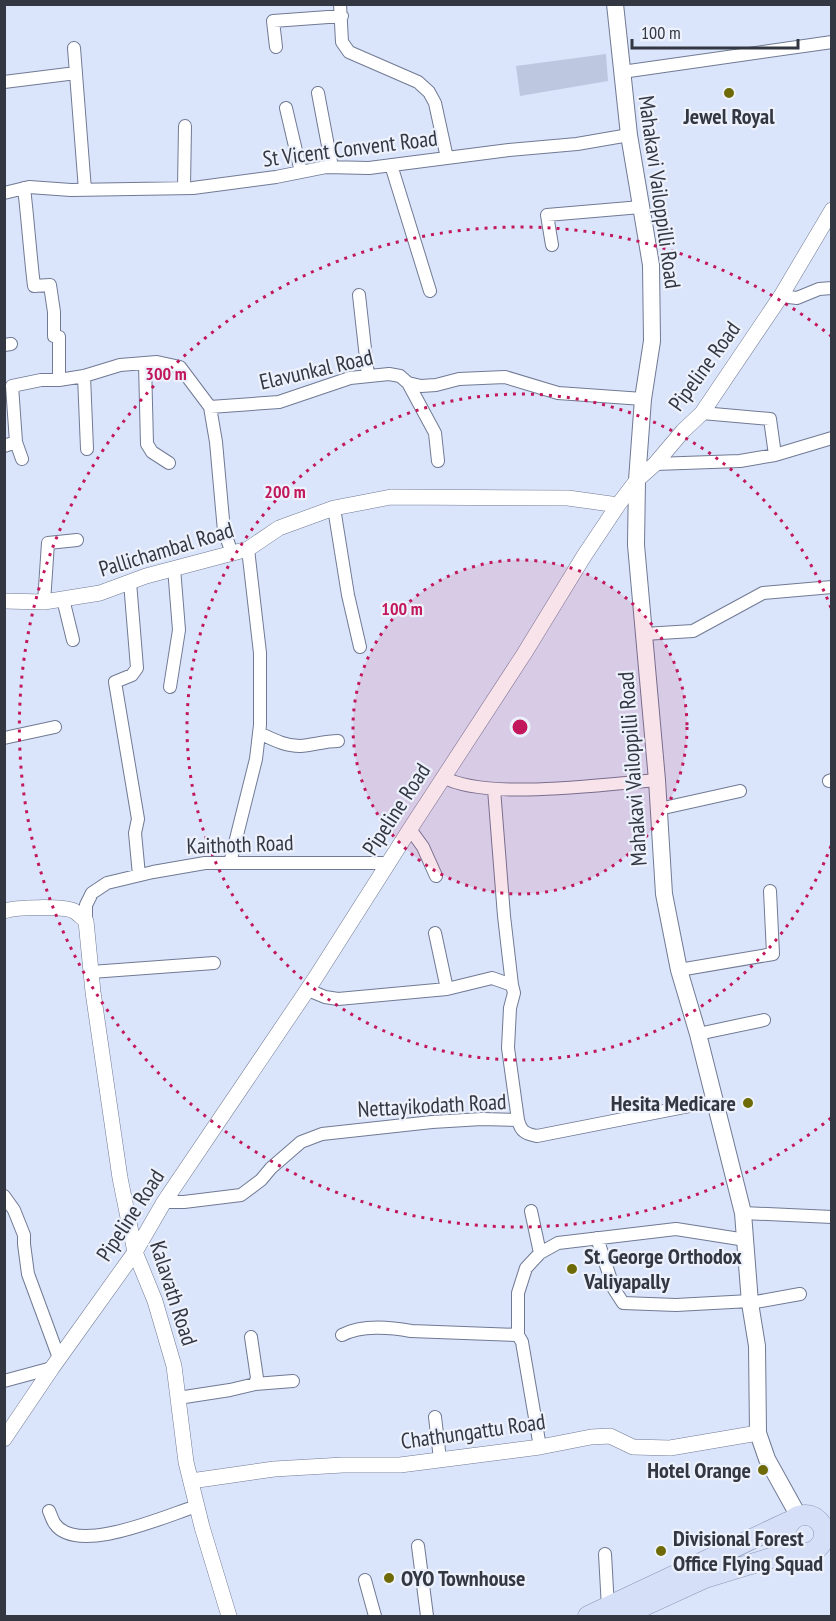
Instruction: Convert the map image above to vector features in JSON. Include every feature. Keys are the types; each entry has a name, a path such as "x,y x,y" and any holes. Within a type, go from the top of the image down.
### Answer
{"main road":[{"name":"Mahakavi Vailoppilli Road","path":"615,4 629,135 651,265 653,318 649,370 642,399 636,545 657,780 664,894 679,970 698,1034 743,1213 756,1346 758,1433 767,1459 808,1516"},
{"path":"588,1617 626,1613 705,1578 794,1551 807,1554 827,1547 822,1524 808,1516"},
{"path":"794,1551 787,1543 784,1532 808,1516"},
{"path":"626,1613 808,1516"}],"street":[{"path":"276,47 273,21 341,10 342,42 349,52 418,82 429,92 435,103 447,158"},
{"path":"622,72 831,42"},
{"path":"74,48 85,190"},
{"path":"4,82 76,73"},
{"path":"318,93 332,167"},
{"path":"286,108 302,172"},
{"path":"184,187 185,126"},
{"name":"St Vicent Convent Road","path":"4,193 24,188 85,190 234,183 332,167 369,168 577,144 629,135"},
{"path":"391,165 430,291"},
{"path":"24,188 34,286 50,285 54,312 54,336 59,337 59,380"},
{"path":"552,245 548,215 641,207"},
{"name":"Pipeline Road","path":"4,1439 55,1363 135,1252 164,1202 308,990 618,505 637,480 702,413 781,296 831,210"},
{"path":"781,296 797,298 819,289 831,288"},
{"path":"359,295 368,376"},
{"path":"22,459 10,444 12,386 41,380 84,376 120,364 157,362 180,367 210,407 224,531 240,551 260,653 259,733 230,863"},
{"path":"145,364 147,444 152,452 169,463"},
{"name":"Elavunkal Road","path":"210,407 279,402 350,378 389,374 400,376 408,383 421,386 459,379 505,376 558,393 642,399"},
{"path":"84,376 87,450"},
{"path":"408,383 435,433 438,461"},
{"path":"702,413 770,419 775,455"},
{"path":"655,464 740,461 775,455 831,438"},
{"name":"Pallichambal Road","path":"4,601 44,602 100,593 174,568 240,551 279,528 334,508 391,497 567,498 618,505"},
{"path":"334,508 348,595 360,647"},
{"path":"44,602 48,543 77,540"},
{"path":"170,687 179,630 174,568"},
{"path":"130,582 136,668 132,675 115,682 138,819 135,833 139,875"},
{"path":"644,634 693,631 763,593 831,587"},
{"path":"63,599 73,640"},
{"path":"4,738 55,727"},
{"path":"259,733 289,745 300,746 338,741"},
{"path":"443,777 453,782 494,789 541,789 657,780"},
{"path":"494,789 504,916 514,993 510,1008 508,1048 518,1120"},
{"path":"659,809 740,791"},
{"path":"410,828 423,847 436,876"},
{"name":"Kaithoth Road","path":"86,921 86,905 92,893 107,883 139,875 205,863 388,863"},
{"path":"679,970 773,954 770,891"},
{"path":"4,911 47,908 73,910 86,921"},
{"name":"Kalavath Road","path":"86,921 120,1178 135,1252 158,1312 174,1366 186,1462 229,1617"},
{"path":"435,933 447,989"},
{"path":"91,972 214,963"},
{"path":"308,990 325,997 338,999 447,989 492,978 512,985"},
{"path":"698,1034 764,1020"},
{"name":"Nettayikodath Road","path":"164,1202 184,1203 241,1195 261,1180 271,1168 301,1142 322,1134 482,1119 518,1120 520,1128 526,1134 537,1136 715,1101"},
{"path":"4,1196 14,1210 24,1235 28,1274 55,1363 4,1381"},
{"path":"531,1211 540,1253"},
{"path":"743,1213 831,1217"},
{"path":"540,1447 522,1342 518,1335 518,1293 526,1268 540,1253 558,1243 676,1229 746,1240"},
{"path":"597,1238 614,1289 623,1303 676,1305 750,1302 800,1294"},
{"path":"342,1335 368,1328 398,1328 411,1331 518,1335"},
{"path":"251,1337 257,1378 255,1384"},
{"path":"178,1398 255,1384 293,1381"},
{"path":"435,1417 441,1460"},
{"name":"Chathungattu Road","path":"191,1481 274,1469 343,1465 400,1465 540,1447 591,1437 610,1436 633,1447 670,1448 758,1433"},
{"path":"49,1511 56,1526 87,1538 114,1534 197,1506"},
{"path":"418,1546 427,1617"},
{"path":"605,1554 626,1613"},
{"path":"366,1580 375,1617"}],"shaded area":[{"path":"606,54 608,81 520,96 516,66"}],"place":[{"name":"Jewel Royal","path":"729,93"},
{"name":"Hesita Medicare","path":"748,1103"},
{"name":"St. George Orthodox Valiyapally","path":"572,1269"},
{"name":"Hotel Orange","path":"763,1470"},
{"name":"Divisional Forest Office Flying Squad","path":"661,1551"},
{"name":"OYO Townhouse","path":"389,1578"}]}
